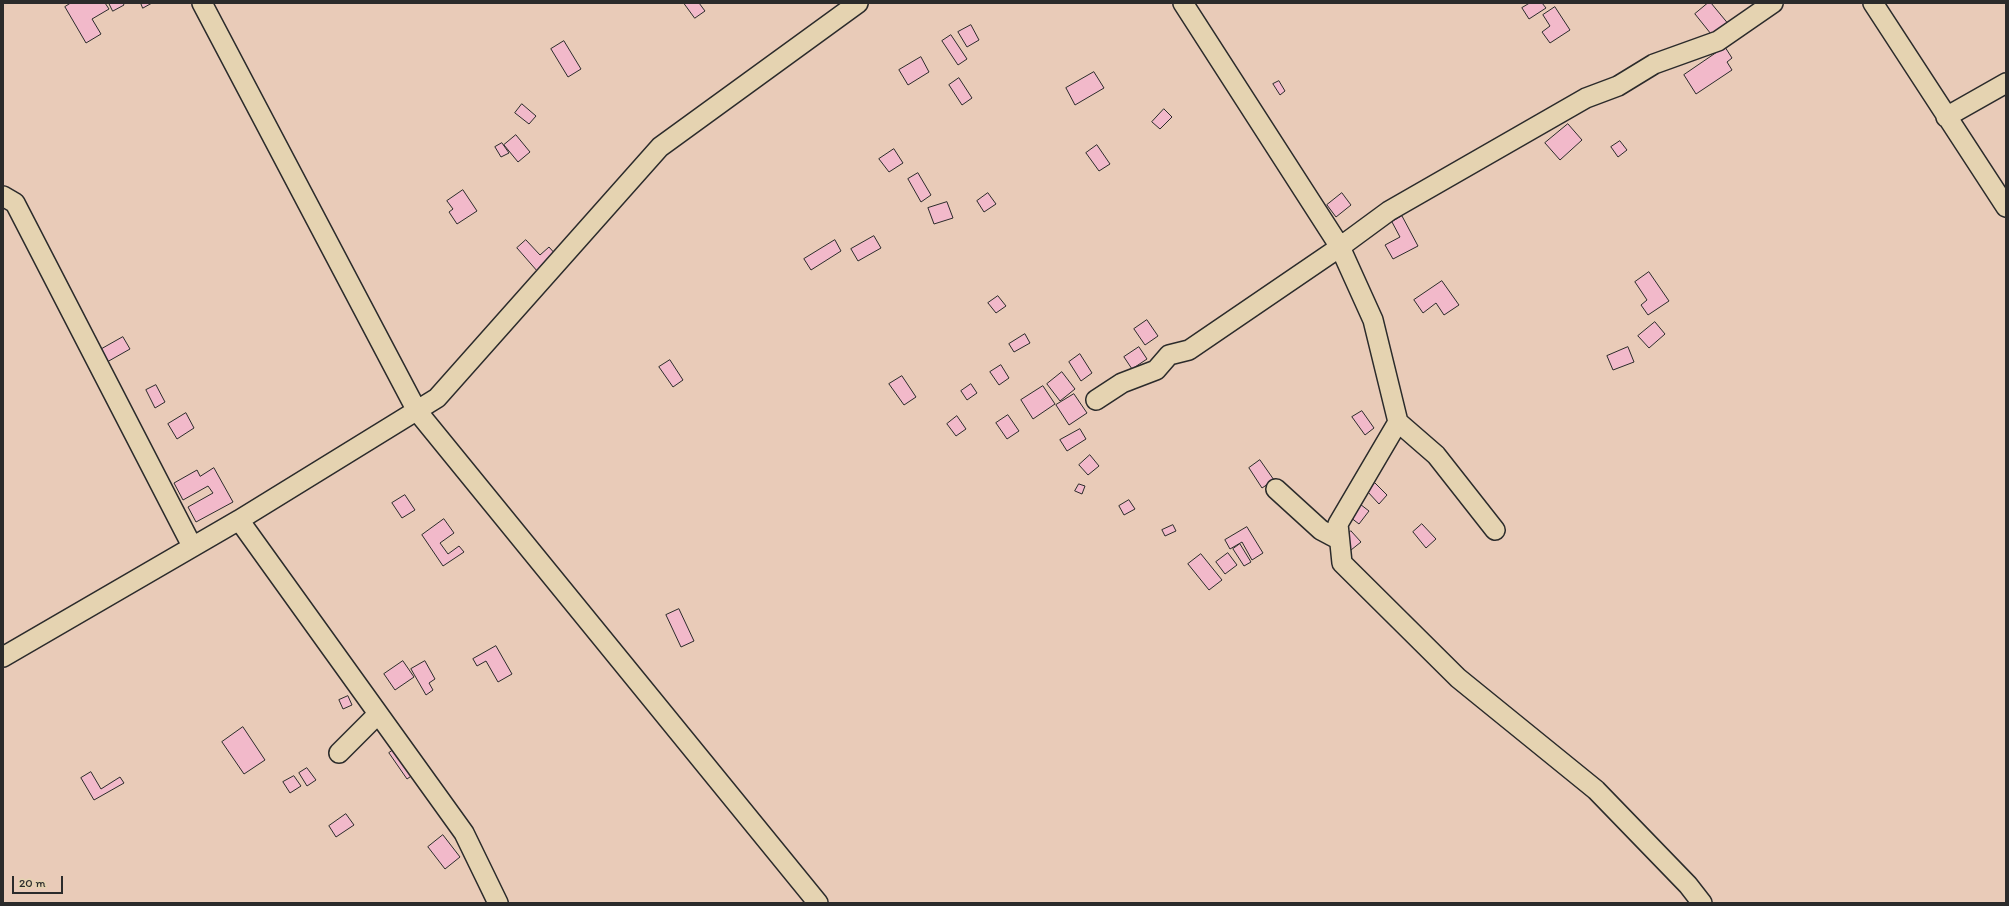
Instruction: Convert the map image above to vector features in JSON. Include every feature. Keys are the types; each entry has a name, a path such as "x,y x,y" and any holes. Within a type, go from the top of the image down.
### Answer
{"street":[{"path":"202,3 417,411 818,903"},
{"path":"3,657 239,520 437,398 660,147 858,3"},
{"path":"1184,3 1340,247 1373,320 1398,422 1436,454 1495,530"},
{"path":"1096,400 1122,383 1156,370 1169,355 1188,350 1340,247 1389,211 1580,102 1618,86 1654,64 1718,41 1774,3"},
{"path":"1873,3 2006,207"},
{"path":"1946,117 2006,83"},
{"path":"3,196 15,203 192,546"},
{"path":"1398,422 1338,524 1338,539 1342,562 1458,678 1596,790 1688,885 1702,903"},
{"path":"1276,489 1321,530 1338,539"},
{"path":"239,520 464,833 498,903"},
{"path":"339,753 378,714"}],"building":[{"path":"71,3 105,3 109,9 92,19 101,34 86,43 65,7"},
{"path":"109,3 123,3 124,5 113,11"},
{"path":"141,3 152,3 143,8"},
{"path":"684,3 699,3 705,11 695,18"},
{"path":"1530,3 1542,3 1546,8 1529,19 1522,8"},
{"path":"1708,3 1711,3 1730,26 1715,39 1695,14"},
{"path":"1555,7 1570,30 1550,43 1542,32 1550,26 1543,15"},
{"path":"971,25 979,40 967,47 958,32"},
{"path":"951,35 967,59 958,65 942,41"},
{"path":"564,41 581,69 568,77 551,49"},
{"path":"1725,47 1732,58 1727,62 1732,70 1696,94 1684,75"},
{"path":"921,57 929,72 908,85 899,70"},
{"path":"1094,72 1104,88 1075,105 1066,88"},
{"path":"959,78 972,98 962,105 949,85"},
{"path":"1279,81 1285,91 1280,95 1273,84"},
{"path":"522,104 536,116 529,124 515,113"},
{"path":"1164,109 1172,117 1160,129 1152,122"},
{"path":"1568,124 1582,140 1560,160 1545,143"},
{"path":"516,135 530,152 518,162 504,145"},
{"path":"1620,141 1627,150 1618,157 1611,147"},
{"path":"502,143 509,153 501,157 495,147"},
{"path":"1097,145 1110,164 1099,171 1086,153"},
{"path":"894,149 903,163 889,172 879,159"},
{"path":"918,173 931,195 921,202 908,179"},
{"path":"463,190 477,211 457,224 449,212 453,209 447,201"},
{"path":"988,193 996,204 984,212 977,201"},
{"path":"1342,193 1351,205 1336,217 1327,205"},
{"path":"947,202 953,218 934,224 928,208"},
{"path":"1402,216 1418,246 1393,259 1385,245 1400,237 1392,222"},
{"path":"874,236 881,248 858,261 851,249"},
{"path":"526,240 540,255 549,247 557,256 538,272 517,248"},
{"path":"835,240 841,251 811,270 804,259"},
{"path":"1649,272 1669,301 1648,315 1641,305 1647,300 1635,282"},
{"path":"1442,281 1459,305 1444,315 1436,303 1423,313 1414,300"},
{"path":"998,296 1006,306 996,313 988,303"},
{"path":"1147,320 1158,336 1145,345 1134,329"},
{"path":"1655,322 1665,334 1649,348 1638,336"},
{"path":"1025,334 1030,343 1014,352 1009,344"},
{"path":"123,337 130,349 107,362 100,350"},
{"path":"1139,347 1147,359 1132,369 1124,357"},
{"path":"1628,347 1634,362 1613,370 1607,356"},
{"path":"1080,354 1092,373 1081,381 1069,362"},
{"path":"670,360 683,380 673,387 659,367"},
{"path":"1001,365 1009,378 999,385 990,372"},
{"path":"1062,372 1075,389 1060,401 1047,384"},
{"path":"902,376 916,397 904,405 889,384"},
{"path":"971,384 977,393 967,400 961,391"},
{"path":"156,385 165,402 155,408 146,390"},
{"path":"1043,386 1055,404 1033,419 1021,400"},
{"path":"1074,394 1087,413 1069,425 1056,405"},
{"path":"1362,411 1374,428 1365,435 1352,417"},
{"path":"186,413 194,428 177,439 168,424"},
{"path":"1008,415 1019,431 1007,439 996,423"},
{"path":"957,416 966,429 956,436 947,424"},
{"path":"1080,429 1086,439 1067,451 1060,440"},
{"path":"1090,455 1099,466 1088,475 1079,465"},
{"path":"1260,460 1274,480 1262,488 1249,468"},
{"path":"214,468 233,502 196,522 188,507 213,493 208,486 183,500 174,483 197,470 200,476"},
{"path":"1375,483 1387,495 1379,504 1367,491"},
{"path":"1079,484 1085,486 1082,494 1075,491"},
{"path":"405,495 415,510 402,518 392,503"},
{"path":"1129,500 1135,509 1124,515 1119,506"},
{"path":"1356,501 1369,511 1359,524 1346,514"},
{"path":"444,519 454,533 440,543 448,554 459,546 464,552 443,566 422,535"},
{"path":"1422,524 1436,539 1426,548 1413,532"},
{"path":"1173,525 1176,531 1165,536 1162,530"},
{"path":"1247,527 1263,553 1252,560 1242,542 1230,549 1225,540"},
{"path":"1351,531 1361,542 1351,550 1342,540"},
{"path":"1240,544 1251,562 1244,566 1233,549"},
{"path":"1228,553 1237,565 1225,574 1216,562"},
{"path":"1201,554 1222,580 1209,590 1188,564"},
{"path":"679,609 694,641 681,647 666,615"},
{"path":"496,646 512,674 498,682 486,661 477,666 473,659"},
{"path":"403,661 414,677 395,690 384,674"},
{"path":"425,661 435,679 429,683 433,690 426,695 411,669"},
{"path":"348,696 352,705 343,709 339,700"},
{"path":"243,727 265,760 244,774 222,742"},
{"path":"399,746 417,772 407,779 389,753"},
{"path":"307,768 316,780 307,786 299,773"},
{"path":"91,772 101,789 120,777 124,783 94,800 81,778"},
{"path":"294,776 301,786 290,793 283,782"},
{"path":"346,814 354,825 336,837 329,826"},
{"path":"443,835 460,857 445,869 428,847"}]}
